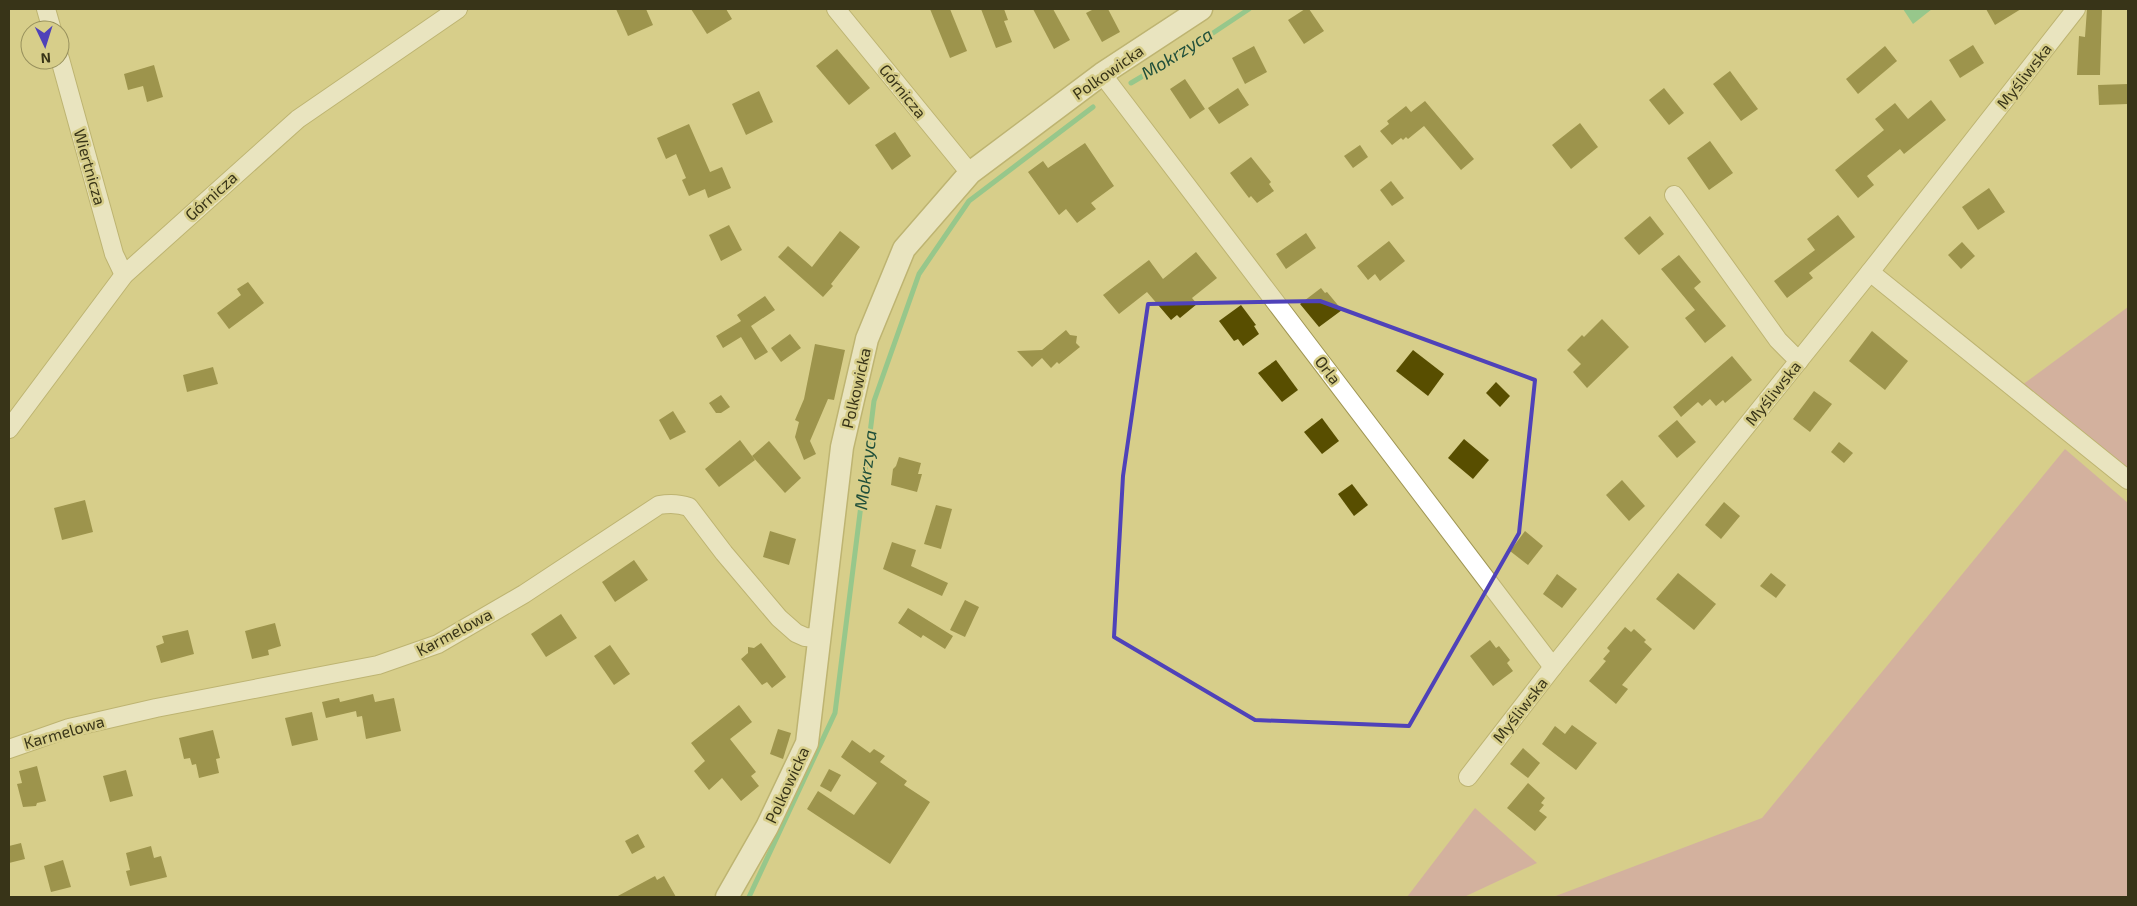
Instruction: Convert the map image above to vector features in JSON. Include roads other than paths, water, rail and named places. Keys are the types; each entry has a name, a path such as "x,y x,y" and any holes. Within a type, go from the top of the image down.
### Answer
{"street":[{"name":"Górnicza","path":"9,429 124,275 298,119 458,9"},
{"name":"Górnicza","path":"836,9 970,173"},
{"name":"Polkowicka","path":"727,897 768,827 807,743 842,447 867,339 904,249 970,173 1102,74 1201,9"},
{"name":"Myśliwska","path":"1468,776 1553,667 1870,272 2076,9"},
{"name":"Wiertnicza","path":"63,70 114,254 124,275"},
{"name":"Orla","path":"1102,74 1553,667"},
{"path":"1674,195 1778,340 1799,361"},
{"path":"1870,272 2128,480"},
{"name":"Karmelowa","path":"9,749 79,726 156,708 378,665 408,656 438,644 524,594 659,505 670,503 680,503 689,507 724,553 779,618 796,633 805,637 820,638"}],"waterway":[{"name":"Mokrzyca","path":"1131,83 1192,47 1249,9"},
{"name":"Mokrzyca","path":"749,897 835,713 874,401 919,274 969,201 1093,107"}]}
